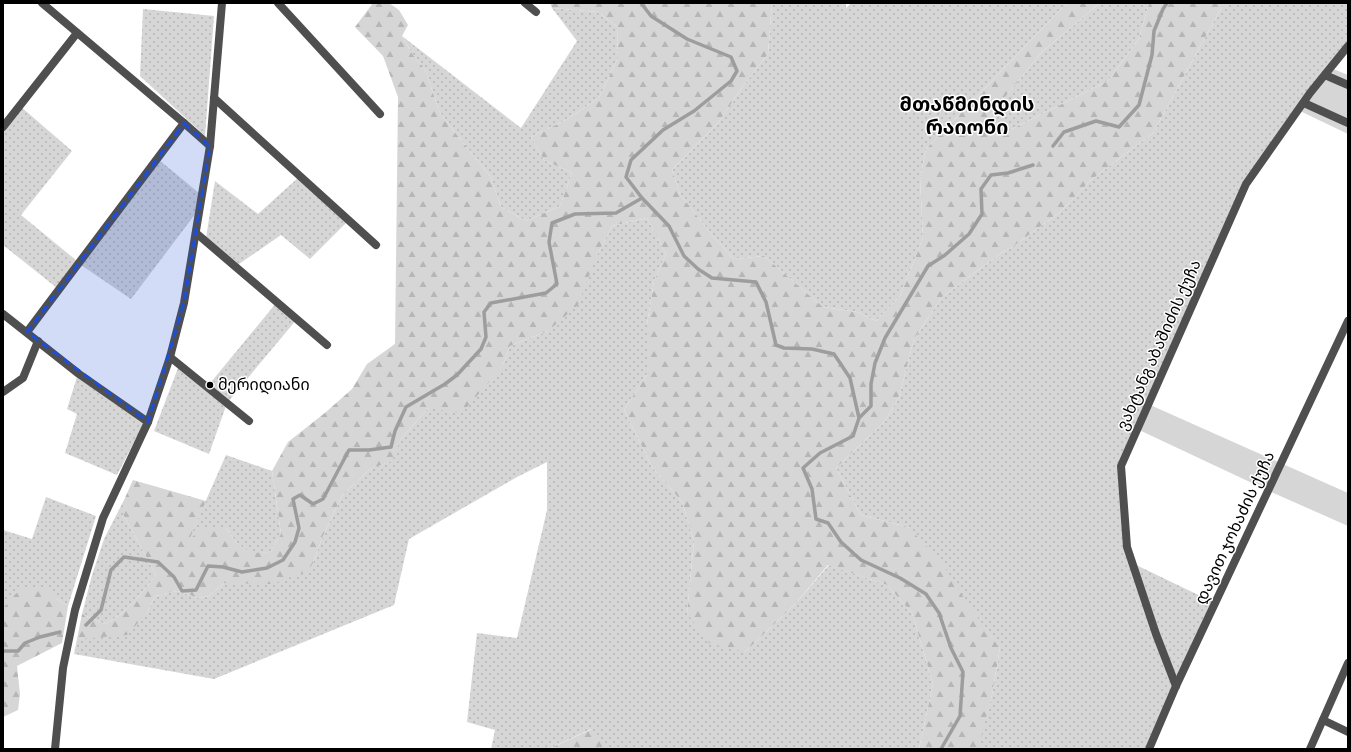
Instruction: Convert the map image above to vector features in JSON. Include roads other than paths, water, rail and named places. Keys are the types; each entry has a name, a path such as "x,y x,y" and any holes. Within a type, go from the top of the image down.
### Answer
{"street":[{"path":"42,3 210,146"},
{"path":"55,749 63,668 74,610 103,518 148,422 170,357 184,303 210,146 222,3"},
{"path":"278,3 380,114"},
{"path":"525,3 536,12"},
{"path":"3,127 77,32"},
{"name":"ვახტანგ აბაშიძის ქუჩა","path":"1176,686 1156,634 1127,547 1121,466 1246,184 1304,103 1348,46"},
{"path":"1325,75 1348,86"},
{"path":"214,98 376,245"},
{"path":"1304,103 1348,123"},
{"path":"27,332 184,123"},
{"path":"196,233 327,345"},
{"path":"3,314 79,374 148,422"},
{"name":"დავით ჯოხაძის ქუჩა","path":"1149,749 1176,686 1348,321"},
{"path":"3,392 23,378 38,341"},
{"path":"170,357 249,421"},
{"path":"1310,749 1348,663"},
{"path":"1323,720 1348,732"}],"waterway":[{"path":"641,3 651,16 687,39 731,57 737,71 731,81 694,111 663,130 631,160 626,177 642,198 669,226 684,256 698,269 712,278 756,282 766,302 776,345 784,348 812,349 834,354 850,378 859,418 853,436 820,453 803,468 812,489 816,519 828,523 841,542 861,560 900,578 926,594 939,613 951,648 963,672 960,716 941,749"},
{"path":"1053,146 1064,132 1096,121 1119,127 1139,105 1152,55 1154,31 1167,3"},
{"path":"859,418 871,406 871,384 875,363 885,338 928,266 945,255 969,234 982,214 981,189 991,175 1008,173 1033,165"},
{"path":"86,625 101,610 111,570 124,557 158,562 174,577 182,591 196,590 208,566 223,567 242,572 267,568 283,560 295,542 299,528 293,499 300,495 313,504 323,499 349,450 369,450 391,447 395,431 406,407 445,384 457,375 481,349 486,337 484,312 491,303 546,293 557,284 549,242 552,223 575,214 616,213 642,198"},
{"path":"3,651 18,651 25,643 40,637 60,632"}],"place":[{"name":"მერიდიანი","path":"210,385"}],"district":[{"name":"მთაწმინდის რაიონი","path":"967,116"}]}
